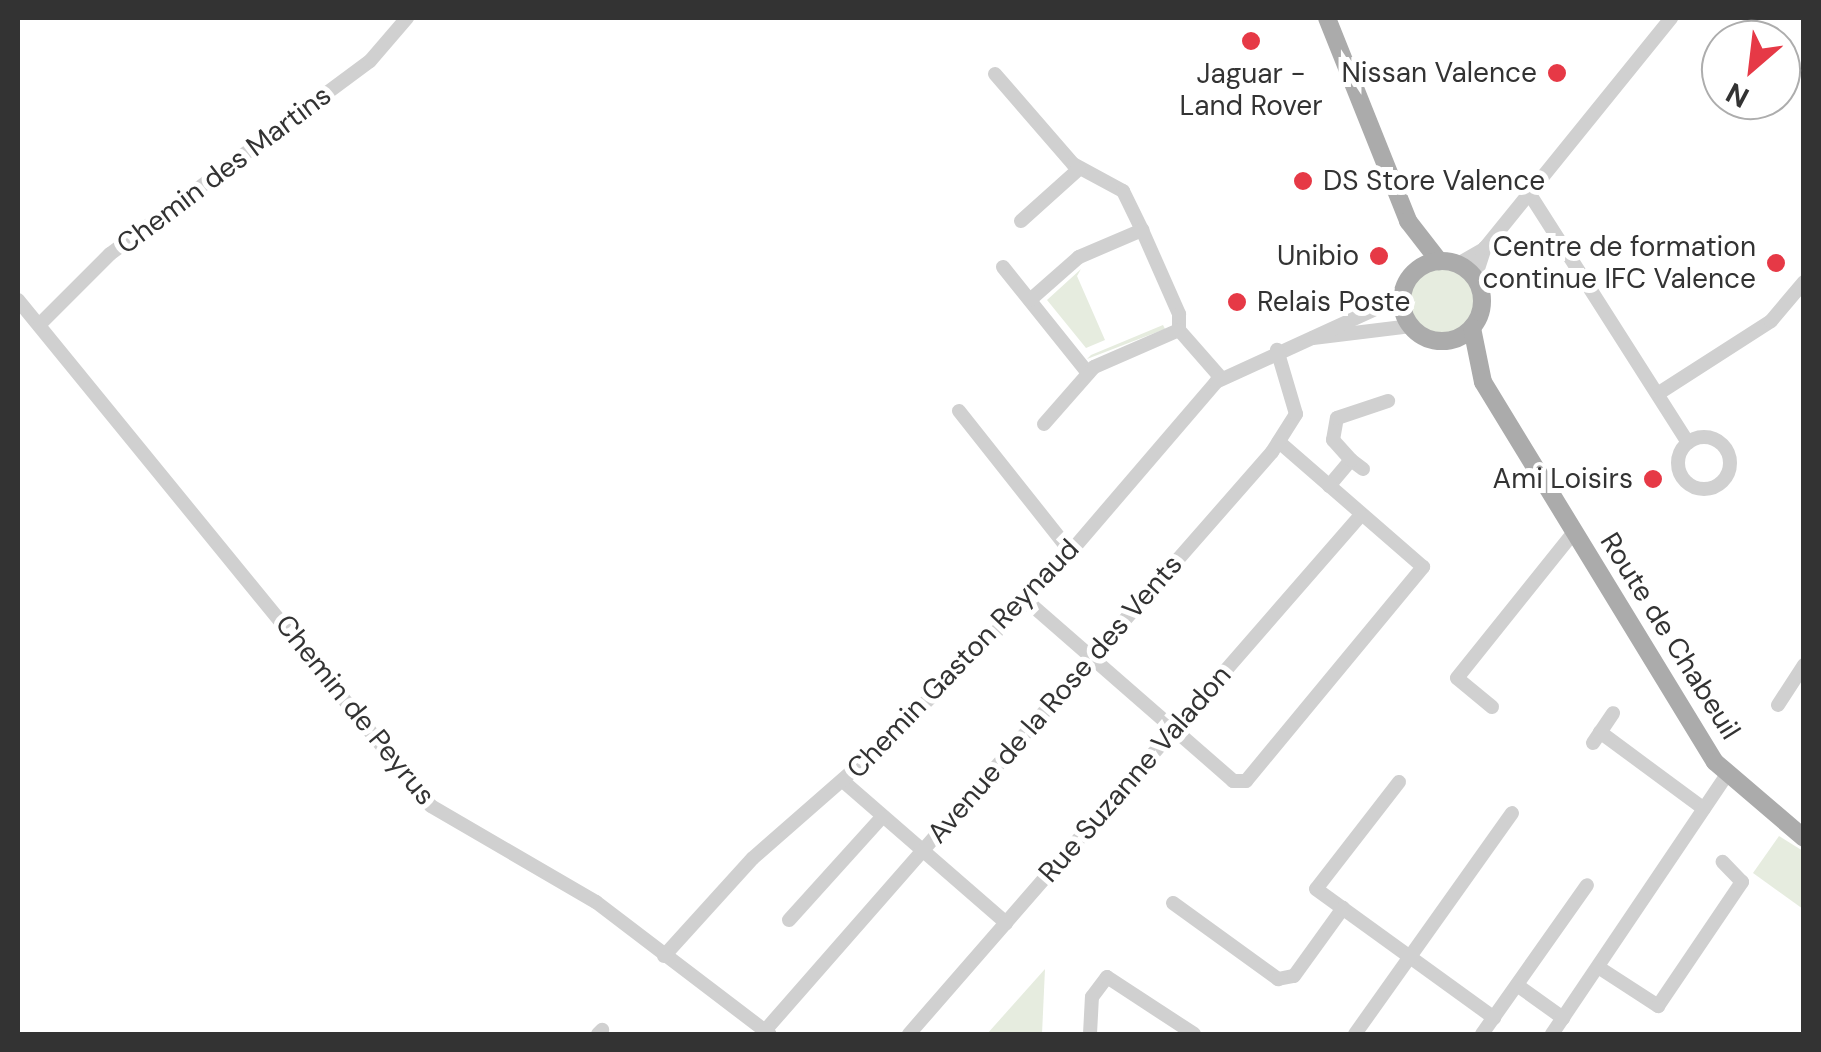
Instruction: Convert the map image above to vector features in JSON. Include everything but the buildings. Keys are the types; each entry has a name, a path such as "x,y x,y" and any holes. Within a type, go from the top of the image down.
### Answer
{"main road":[{"path":"1328,18 1408,222 1415,271 1402,297 1412,326 1443,341 1472,328 1482,304 1475,278 1458,264 1439,260 1415,271"},
{"path":"1408,222 1439,260"},
{"name":"Route de Chabeuil","path":"1472,328 1476,369"},
{"name":"Route de Chabeuil","path":"1443,341 1476,369 1726,776 1804,838"}],"street":[{"name":"Chemin des Martins","path":"40,324 110,254 370,61 408,18"},
{"path":"1475,278 1485,248 1671,18"},
{"path":"995,74 1079,168 1117,186 1142,230 1179,314 1178,330 1221,378"},
{"path":"1020,221 1079,168"},
{"path":"1529,193 1688,443"},
{"path":"1030,300 1080,256 1142,230"},
{"path":"1458,264 1485,248"},
{"path":"1003,266 1088,372"},
{"path":"1659,393 1771,321 1804,282"},
{"name":"Chemin Gaston Reynaud","path":"664,956 753,858 844,782 1026,601 1221,378 1402,297"},
{"name":"Chemin de Peyrus","path":"18,300 431,806 596,902 765,1034"},
{"name":"Chemin Gaston Reynaud","path":"1312,338 1412,326"},
{"path":"1044,424 1088,372 1178,330"},
{"name":"Avenue de la Rose des Vents","path":"765,1034 1279,442 1296,414 1277,350"},
{"path":"1330,486 1357,464 1332,440 1337,418 1388,401"},
{"path":"959,411 1070,552"},
{"path":"1026,601 1234,781 1246,782 1421,576 1423,567 1279,442"},
{"name":"Rue Suzanne Valadon","path":"909,1034 1361,515"},
{"path":"1492,706 1457,678 1574,532"},
{"path":"1778,705 1804,665"},
{"path":"1613,713 1596,738 1704,809"},
{"path":"1552,1034 1726,776"},
{"path":"844,782 1006,924"},
{"path":"1400,782 1316,889 1494,1018"},
{"path":"1355,1034 1512,813"},
{"path":"789,920 882,817"},
{"path":"1598,967 1658,1006 1742,882 1723,862"},
{"path":"1482,1034 1587,885"},
{"path":"1173,903 1278,979 1294,976 1342,908"},
{"path":"1090,1034 1092,997 1106,976 1194,1034"},
{"path":"1517,985 1563,1018"}],"shaded area":[{"path":"1081,269 1077,276 1105,340 1086,348 1047,300"},
{"path":"1442,269 1465,278 1474,301 1465,324 1442,333 1419,324 1410,301 1419,278"},
{"path":"1163,325 1165,329 1087,359 1091,355"},
{"path":"1779,836 1803,851 1803,909 1753,873"},
{"path":"1045,969 1042,1034 987,1034"}],"place":[{"name":"Jaguar - Land Rover","path":"1251,41"},
{"name":"Nissan Valence","path":"1557,73"},
{"name":"DS Store Valence","path":"1303,181"},
{"name":"Unibio","path":"1379,256"},
{"name":"Centre de formation continue IFC Valence","path":"1776,263"},
{"name":"Relais Poste","path":"1237,302"},
{"name":"Ami Loisirs","path":"1653,479"}]}
